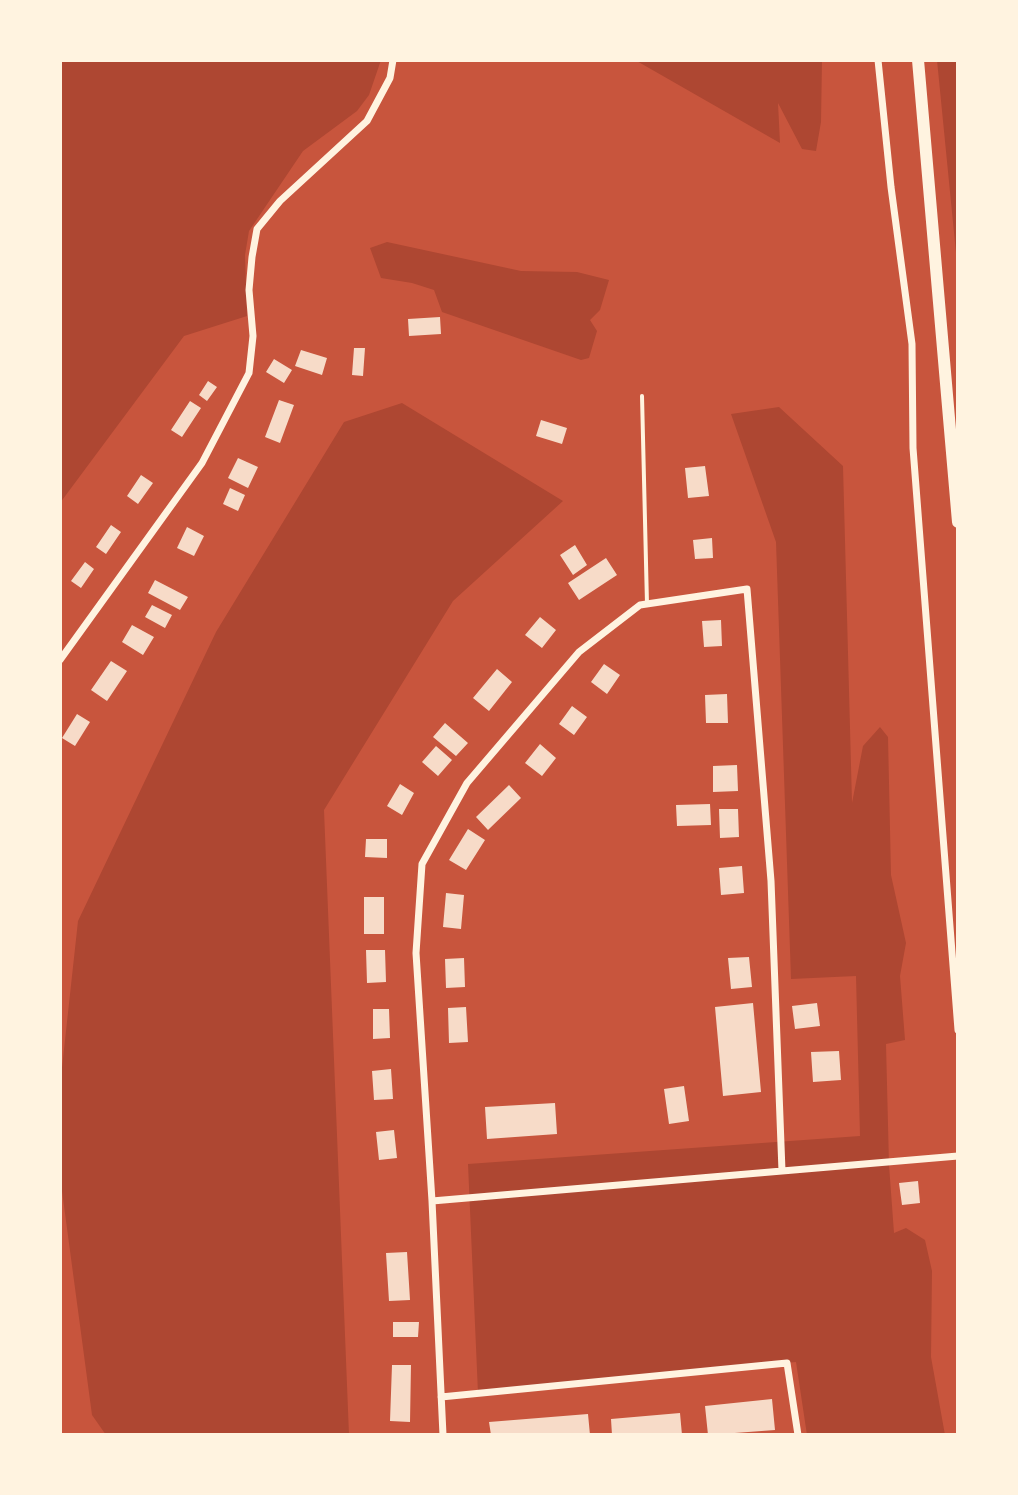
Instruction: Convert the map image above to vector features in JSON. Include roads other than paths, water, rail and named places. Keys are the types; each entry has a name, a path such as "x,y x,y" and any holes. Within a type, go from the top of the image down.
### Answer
{"highway":[{"path":"918,60 958,522"}],"street":[{"path":"60,660 202,463 249,373 253,336 249,290 257,229 280,201 367,121 390,78 393,60"},
{"path":"878,60 912,344 913,448 958,1030"},
{"path":"443,1435 416,953 422,864 467,783 579,652 640,605 747,589 771,881 782,1171"},
{"path":"432,1201 958,1156"},
{"path":"441,1397 787,1363 798,1435"}],"lane":[{"path":"642,396 647,604"}]}
